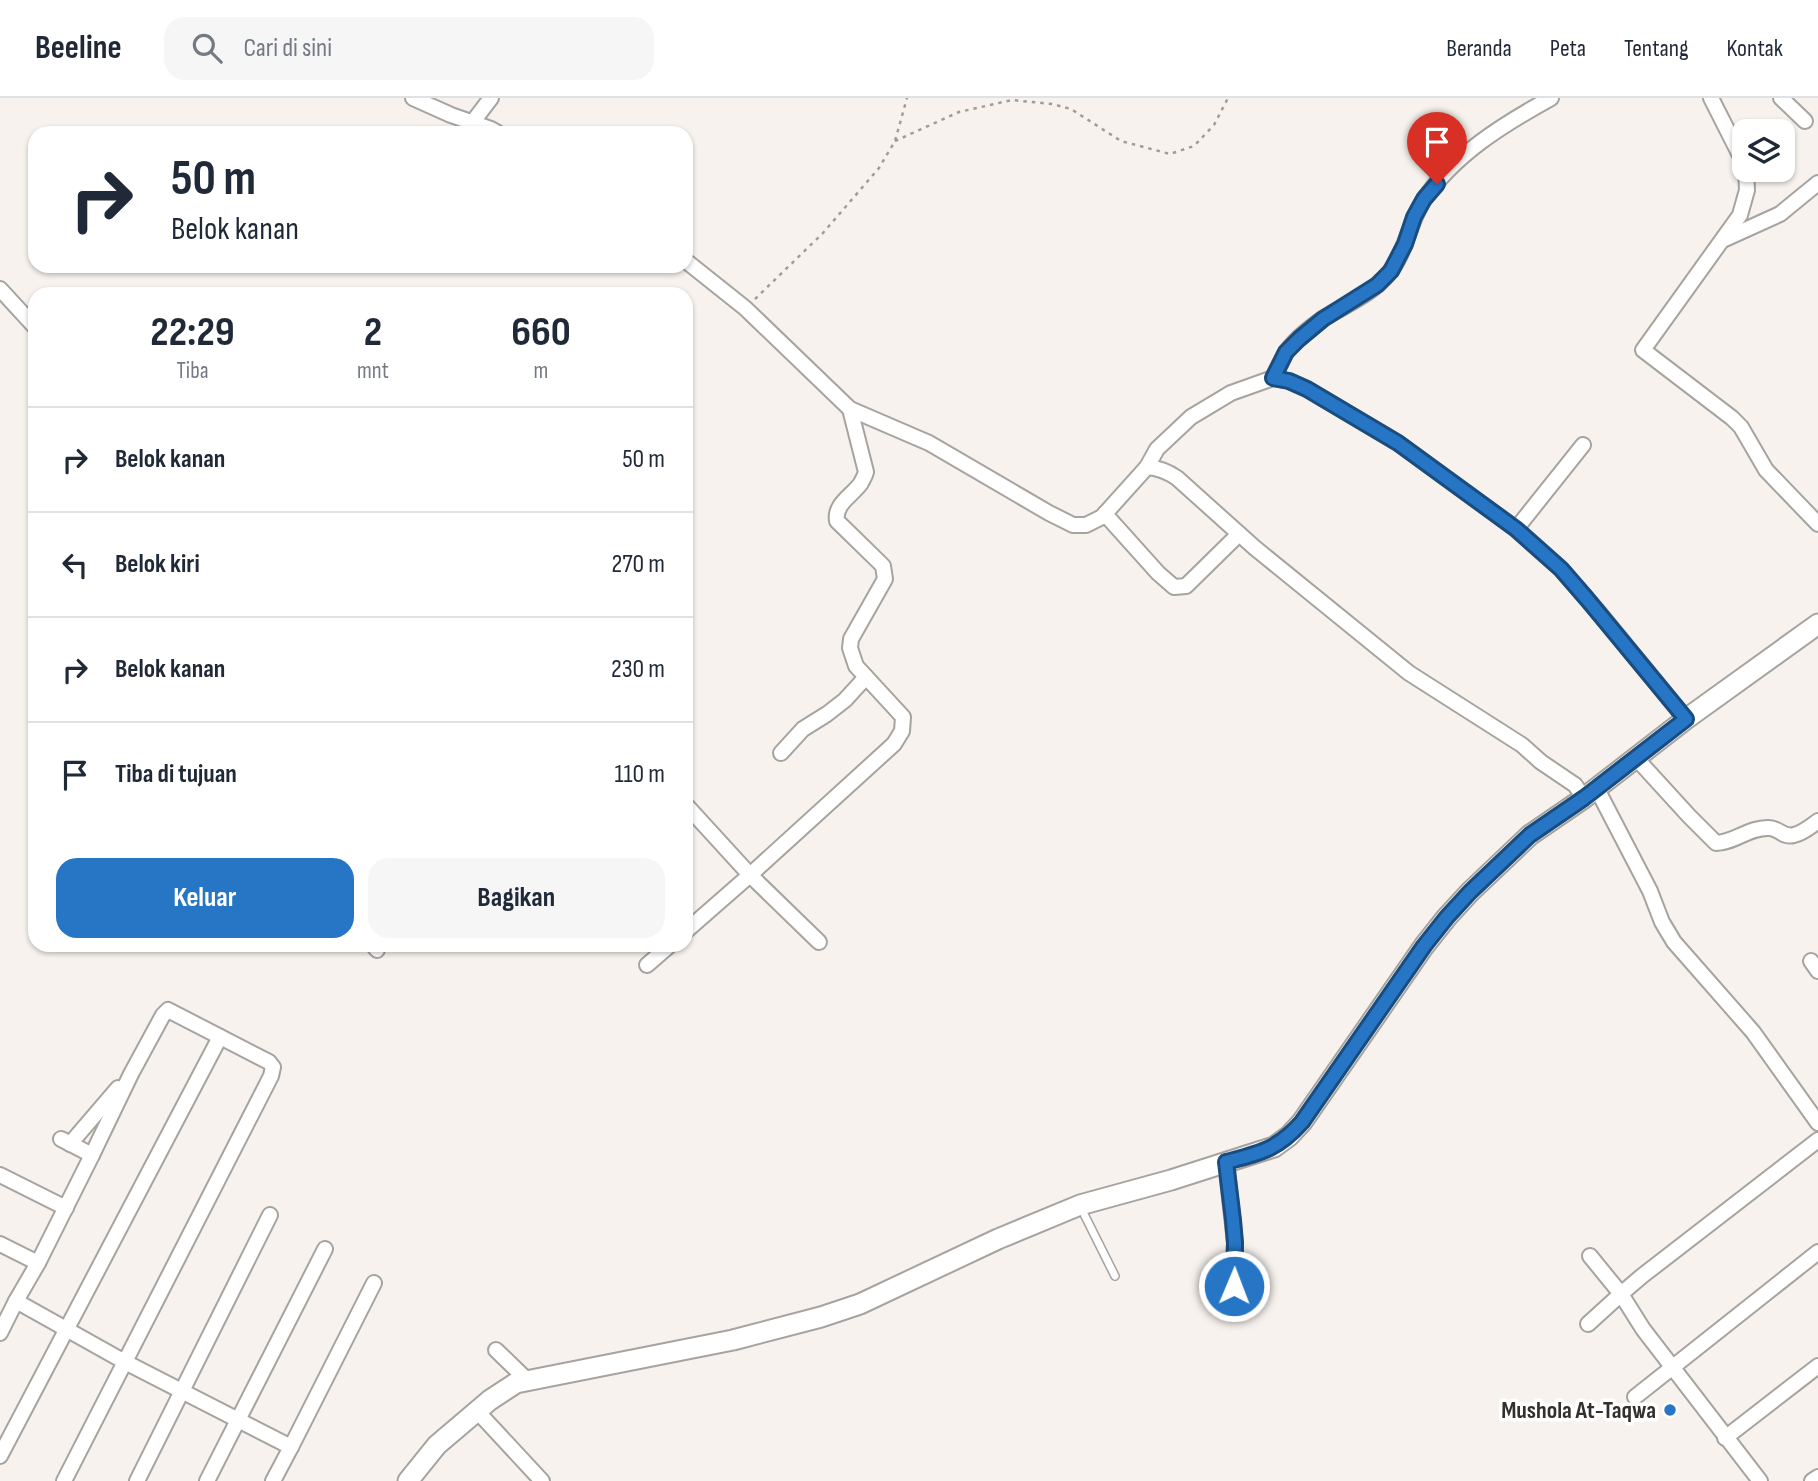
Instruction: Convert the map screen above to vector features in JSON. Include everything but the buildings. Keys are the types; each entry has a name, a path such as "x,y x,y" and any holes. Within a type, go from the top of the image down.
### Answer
{"street":[{"path":"472,122 491,98"},
{"path":"1273,378 1286,352 1299,339 1323,319 1377,285 1391,271 1424,199 1451,168 1486,137 1550,98"},
{"path":"1712,98 1732,138"},
{"path":"1781,98 1805,121"},
{"path":"417,99 483,126"},
{"path":"1747,182 1740,215 1643,350 1732,418 1741,427 1766,470 1818,524"},
{"path":"1723,239 1780,214 1818,183"},
{"path":"693,267 745,308 850,409 929,443 1073,525 1093,523 1105,514 1147,467 1157,449 1191,417 1231,393 1273,378 1307,389 1398,443 1516,529 1569,578 1686,719"},
{"path":"0,289 28,319"},
{"path":"693,925 898,738 902,731 903,717 856,666 852,657 851,639 885,579 883,566 837,521 838,508 861,483 866,472 850,409"},
{"path":"1516,529 1583,445"},
{"path":"1147,467 1158,468 1177,478 1239,534 1409,673 1522,745 1574,785 1591,793 1650,891 1662,922 1674,942 1753,1032 1818,1123"},
{"path":"1105,514 1174,587 1188,584 1239,534"},
{"path":"408,1481 437,1445 502,1391 516,1383 733,1340 821,1317 859,1304 998,1239 1080,1205 1171,1180 1274,1147 1302,1122 1424,946 1470,892 1530,835 1591,793 1686,719 1818,624"},
{"path":"781,752 801,730 845,700 866,677"},
{"path":"1636,758 1716,843 1751,830 1769,828 1792,836 1818,821"},
{"path":"693,813 750,875 819,942"},
{"path":"647,965 662,952"},
{"path":"2,1326 38,1263 131,1074 168,1010 269,1062 273,1067 271,1076 64,1481"},
{"path":"0,1456 220,1037"},
{"path":"92,1155 66,1141 131,1074"},
{"path":"1588,1324 1642,1276 1818,1140"},
{"path":"1226,1162 1235,1243 1232,1309"},
{"path":"0,1175 66,1208"},
{"path":"137,1481 270,1215"},
{"path":"0,1244 38,1263"},
{"path":"207,1481 325,1249"},
{"path":"1635,1396 1818,1252"},
{"path":"1590,1256 1621,1294 1671,1367 1760,1481"},
{"path":"273,1481 374,1283"},
{"path":"16,1301 125,1362 291,1447"},
{"path":"496,1350 527,1380"},
{"path":"1726,1438 1818,1367"},
{"path":"477,1411 542,1481"},
{"path":"1812,1481 1818,1477"}],"lane":[{"path":"1080,1205 1115,1276"}],"path":[{"path":"745,308 822,233 879,168 895,141 907,98"},
{"path":"895,141 959,112 1012,100 1052,104 1071,110 1121,141 1170,154 1194,146 1214,125 1228,98"}],"place":[{"name":"Mushola At-Taqwa","path":"1670,1410"}],"route":[{"path":"1234,1286 1235,1243 1226,1162 1274,1147 1302,1122 1424,946 1470,892 1530,835 1584,798 1686,719 1561,569 1516,529 1398,443 1307,389 1273,378 1286,352 1299,339 1323,319 1361,297 1391,271 1405,244 1414,217 1437,184"}]}
